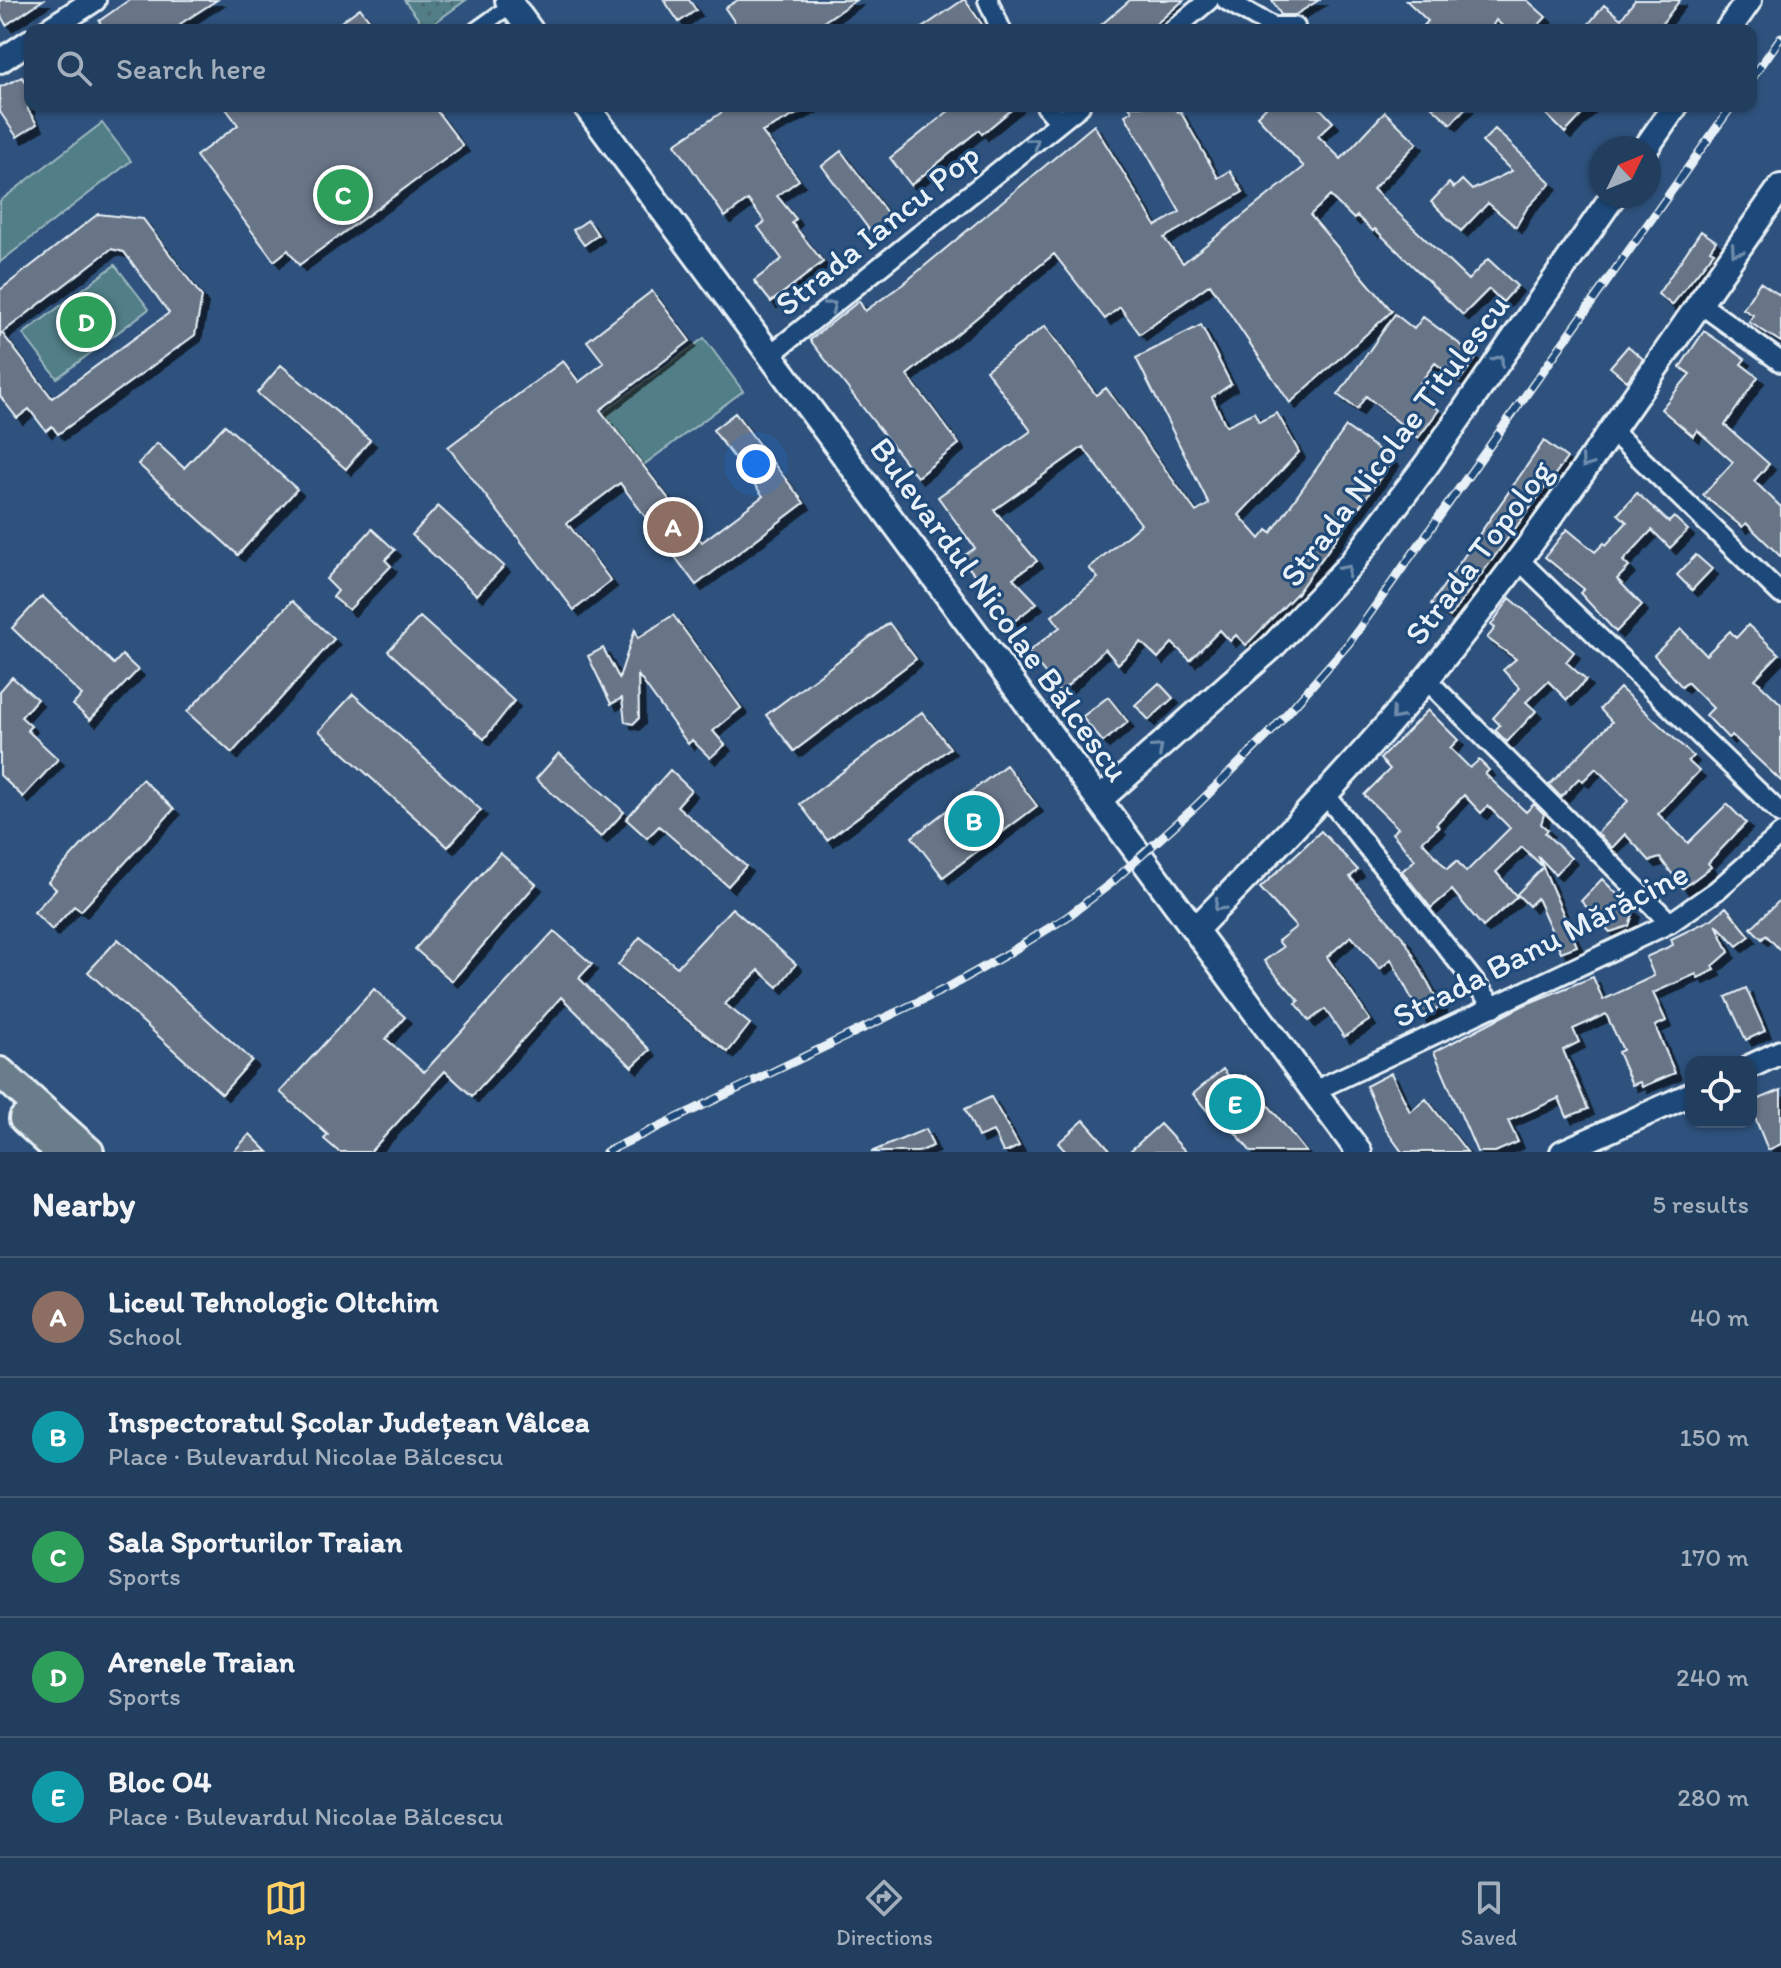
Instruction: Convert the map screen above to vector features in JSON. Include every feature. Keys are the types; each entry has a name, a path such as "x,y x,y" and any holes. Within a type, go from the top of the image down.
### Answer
{"main road":[{"path":"1732,24 1749,0"},
{"path":"510,2 526,24"},
{"name":"Bulevardul Nicolae Bălcescu","path":"590,112 1359,1152"},
{"path":"1654,136 1671,112"},
{"name":"Strada Topolog","path":"1195,930 1325,794 1426,679 1518,559 1781,187"},
{"name":"Strada Nicolae Titulescu","path":"1099,800 1272,647 1351,564 1427,464 1605,208"},
{"path":"0,1072 89,1152"},
{"path":"0,1097 60,1152"}],"street":[{"path":"57,24 94,0"},
{"path":"988,0 998,24"},
{"path":"1180,24 1209,0"},
{"path":"1226,0 1268,24"},
{"path":"483,24 510,2"},
{"path":"0,61 24,45"},
{"path":"1051,112 1060,122"},
{"name":"Strada Iancu Pop","path":"770,355 1072,112"},
{"path":"1699,303 1781,362"},
{"path":"1610,429 1781,594"},
{"path":"1518,559 1781,814"},
{"path":"1426,679 1670,923"},
{"path":"1325,794 1494,1007"},
{"name":"Strada Banu Mărăcine","path":"1314,1091 1670,923 1716,891 1781,834"},
{"path":"1757,1063 1781,1052"},
{"path":"1562,1152 1685,1097"}],"green space":[{"path":"404,0 466,0 433,24 422,24"},
{"path":"102,123 131,161 0,262 0,201"},
{"path":"115,265 149,309 57,378 23,334"},
{"path":"704,338 743,391 642,466 602,413"}],"building":[{"path":"0,0 43,0 6,25 0,14"},
{"path":"129,0 217,0 180,24 101,24 99,21"},
{"path":"664,0 689,0 696,10 679,22"},
{"path":"738,0 856,0 820,24 736,24 725,8"},
{"path":"963,0 982,24 928,24"},
{"path":"1130,0 1184,0 1156,24 1102,24"},
{"path":"1272,0 1319,0 1295,15 1281,15"},
{"path":"1406,0 1527,0 1546,17 1540,24 1500,24 1496,20 1494,24 1425,24 1428,21"},
{"path":"1635,0 1680,0 1662,24 1589,24 1604,5 1621,19"},
{"path":"360,8 372,24 338,24"},
{"path":"22,77 24,80 24,112 29,112 37,124 17,137 0,112 0,87"},
{"path":"228,112 438,112 463,146 299,265 288,250 274,261 196,156 238,125"},
{"path":"722,112 800,112 762,132 799,180 777,196 796,219 792,223 823,262 771,302 754,281 782,259 758,227 765,222 748,200 725,217 675,144"},
{"path":"948,112 1009,112 982,134 979,130 911,185 890,158"},
{"path":"1130,112 1181,112 1218,178 1230,171 1243,192 1164,238 1183,263 1304,167 1257,116 1261,112 1324,112 1333,122 1318,136 1341,159 1385,112 1417,143 1373,189 1468,280 1488,259 1517,286 1503,302 1489,289 1463,315 1375,229 1373,231 1357,216 1354,219 1330,196 1310,215 1392,311 1290,403 1210,284 1140,334 1120,307 1105,319 1054,254 907,375 959,444 917,477 810,340 859,301 865,311 903,284 1094,125 1156,226 1180,212 1125,115"},
{"path":"1438,112 1462,112 1451,124"},
{"path":"1544,112 1584,112 1565,133"},
{"path":"1495,129 1551,183 1527,208 1516,227 1488,203 1461,231 1431,202 1449,183 1454,188 1462,180 1472,190 1512,171 1482,142"},
{"path":"841,151 890,217 871,232 822,166"},
{"path":"98,214 143,219 202,297 195,335 58,434 52,426 46,431 29,409 17,418 0,396 0,290","holes":["111,249 124,252 169,313 52,398 2,333"]},
{"path":"588,220 598,235 584,245 573,230"},
{"path":"1701,231 1716,241 1710,250 1714,252 1672,305 1658,294"},
{"path":"1760,282 1781,296 1781,342 1749,322 1753,315 1743,309"},
{"path":"652,291 690,341 600,410 702,542 763,496 713,430 735,413 804,503 696,585 620,483 567,523 611,581 574,610 448,447 563,361 579,382 604,363 587,341"},
{"path":"1395,314 1414,329 1423,317 1477,357 1459,381 1435,363 1414,391 1439,410 1418,438 1366,396 1357,409 1338,395"},
{"path":"1201,325 1231,384 1212,397 1226,426 1254,412 1259,422 1277,413 1299,452 1239,515 1260,539 1267,530 1271,533 1346,427 1393,460 1297,593 1246,645 1236,635 1230,641 1220,630 1190,660 1172,643 1158,658 1141,642 1118,664 1105,649 1060,693 1028,652 1060,627 1052,616 1098,578 1089,568 1141,524 1083,447 994,510 1037,561 1013,578 1037,603 1013,622 961,558 975,548 938,497 1031,431 986,370 1045,326 1096,395 1106,388 1196,512 1209,504 1136,358"},
{"path":"1704,331 1745,359 1741,364 1758,377 1725,425 1769,464 1754,481 1781,507 1781,557 1746,523 1742,527 1703,495 1733,462 1697,430 1693,436 1661,409 1690,374 1680,367"},
{"path":"1628,346 1643,359 1627,381 1610,367"},
{"path":"281,365 370,440 346,469 257,393"},
{"path":"225,425 297,489 238,555 138,464 157,443 184,468"},
{"path":"1544,441 1567,458 1450,617 1431,604"},
{"path":"1637,493 1669,522 1674,517 1688,530 1670,548 1652,530 1623,561 1629,567 1617,579 1642,605 1616,632 1580,593 1584,589 1545,557 1567,529 1595,552 1604,543 1606,545 1627,522 1618,514"},
{"path":"438,506 504,566 477,595 412,535"},
{"path":"372,529 395,550 385,560 391,566 349,610 333,597 338,591 326,579"},
{"path":"1696,555 1712,569 1692,590 1677,575"},
{"path":"42,596 114,664 122,655 138,670 90,720 73,705 82,695 12,628"},
{"path":"1510,598 1574,652 1566,662 1586,680 1567,700 1548,681 1526,702 1536,711 1507,742 1495,730 1500,725 1493,718 1520,688 1503,670 1516,659 1487,638 1495,628 1491,625"},
{"path":"292,601 334,639 232,753 187,712"},
{"path":"673,615 741,708 713,731 725,745 710,758 692,740 688,744 638,675 639,718 633,724 625,722 622,698 611,704 588,656 603,648 619,678 635,629 638,638"},
{"path":"420,617 514,701 484,739 388,651"},
{"path":"889,623 916,659 794,751 766,715"},
{"path":"1748,625 1779,654 1755,679 1781,704 1781,781 1732,735 1728,738 1706,715 1713,708 1687,682 1682,687 1654,655 1681,629 1706,655 1730,631 1736,638"},
{"path":"12,677 37,699 21,717 31,726 27,730 58,759 23,797 0,775 0,691"},
{"path":"1159,683 1173,698 1149,720 1135,705"},
{"path":"1620,688 1693,756 1688,761 1699,771 1658,814 1688,843 1727,804 1746,823 1708,863 1711,867 1683,888 1660,858 1650,861 1625,834 1612,848 1597,833 1628,801 1596,768 1583,781 1579,778 1561,797 1549,785 1612,722 1600,709"},
{"path":"353,694 481,810 448,847 319,731"},
{"path":"1108,697 1128,722 1103,742 1082,717"},
{"path":"1428,710 1458,740 1450,748 1470,768 1479,760 1489,770 1485,774 1526,812 1534,804 1544,814 1541,824 1548,830 1545,833 1571,858 1555,874 1538,856 1543,867 1522,847 1496,872 1517,897 1483,927 1452,890 1431,908 1402,871 1415,860 1392,833 1398,828 1364,795 1390,769 1380,759","holes":["1464,795 1481,813 1488,806 1510,828 1466,872 1457,861 1447,869 1422,841 1439,827 1436,824"]},
{"path":"922,712 950,748 827,840 800,804"},
{"path":"559,753 624,812 601,837 536,779"},
{"path":"1006,765 1037,806 943,877 912,837"},
{"path":"670,770 691,790 677,806 746,866 728,886 659,826 647,838 626,819"},
{"path":"142,779 174,809 81,911 74,906 52,930 34,912 56,889 48,882"},
{"path":"1321,831 1358,870 1350,877 1405,940 1441,1007 1421,1017 1391,959 1380,969 1351,936 1327,957 1370,1020 1344,1037 1325,1009 1309,1021 1296,1003 1299,1001 1264,961 1283,947 1278,941 1296,927 1260,888"},
{"path":"500,853 536,884 452,981 415,949"},
{"path":"1543,867 1577,946 1561,952 1537,898 1529,906 1517,894"},
{"path":"1602,879 1634,911 1629,926 1610,932 1581,901"},
{"path":"1781,899 1781,951 1766,935 1762,939 1751,928"},
{"path":"1726,907 1750,936 1737,946 1716,924 1729,952 1713,966 1715,970 1698,978 1696,974 1653,993 1666,1021 1655,1026 1675,1073 1642,1087 1640,1082 1632,1085 1618,1052 1623,1050 1606,1014 1573,1029 1579,1042 1563,1050 1588,1109 1567,1117 1559,1098 1508,1121 1518,1142 1495,1152 1477,1152 1434,1052 1524,1005 1593,977 1603,1000 1654,976 1646,957 1673,945 1671,939 1712,919"},
{"path":"732,908 796,964 778,987 759,970 725,1004 750,1024 728,1052 618,965 640,937 677,967"},
{"path":"554,931 592,964 579,978 650,1050 632,1067 561,997 472,1096 445,1071 370,1152 339,1152 324,1139 328,1135 280,1092 374,989 405,1017 386,1039 424,1072"},
{"path":"118,939 252,1060 222,1094 88,972"},
{"path":"1746,988 1765,1031 1746,1040 1726,997"},
{"path":"1223,1069 1235,1084 1245,1076 1306,1152 1251,1152 1221,1115 1215,1120 1193,1094"},
{"path":"1391,1073 1410,1112 1426,1099 1467,1152 1402,1152 1386,1130 1366,1086"},
{"path":"1781,1090 1781,1144 1768,1150 1757,1123 1759,1099"},
{"path":"991,1097 1019,1146 1007,1152 1003,1152 993,1131 978,1137 965,1109"},
{"path":"1084,1120 1112,1152 1066,1152 1058,1143"},
{"path":"1160,1124 1186,1152 1129,1152"},
{"path":"926,1129 933,1146 918,1152 871,1152"},
{"path":"250,1134 268,1152 233,1152"}],"railway":[{"path":"1757,71 1781,37"},
{"path":"606,1152 949,987 1007,954 1067,917 1110,884 1196,806 1270,733 1349,643 1728,112"}],"place":[{"name":"Sala Sporturilor Traian","path":"343,195"},
{"name":"Arenele Traian","path":"86,322"},
{"name":"Liceul Tehnologic Oltchim","path":"673,527"},
{"name":"Inspectoratul Școlar Județean Vâlcea","path":"974,821"},
{"name":"Bloc O4","path":"1235,1104"}]}
